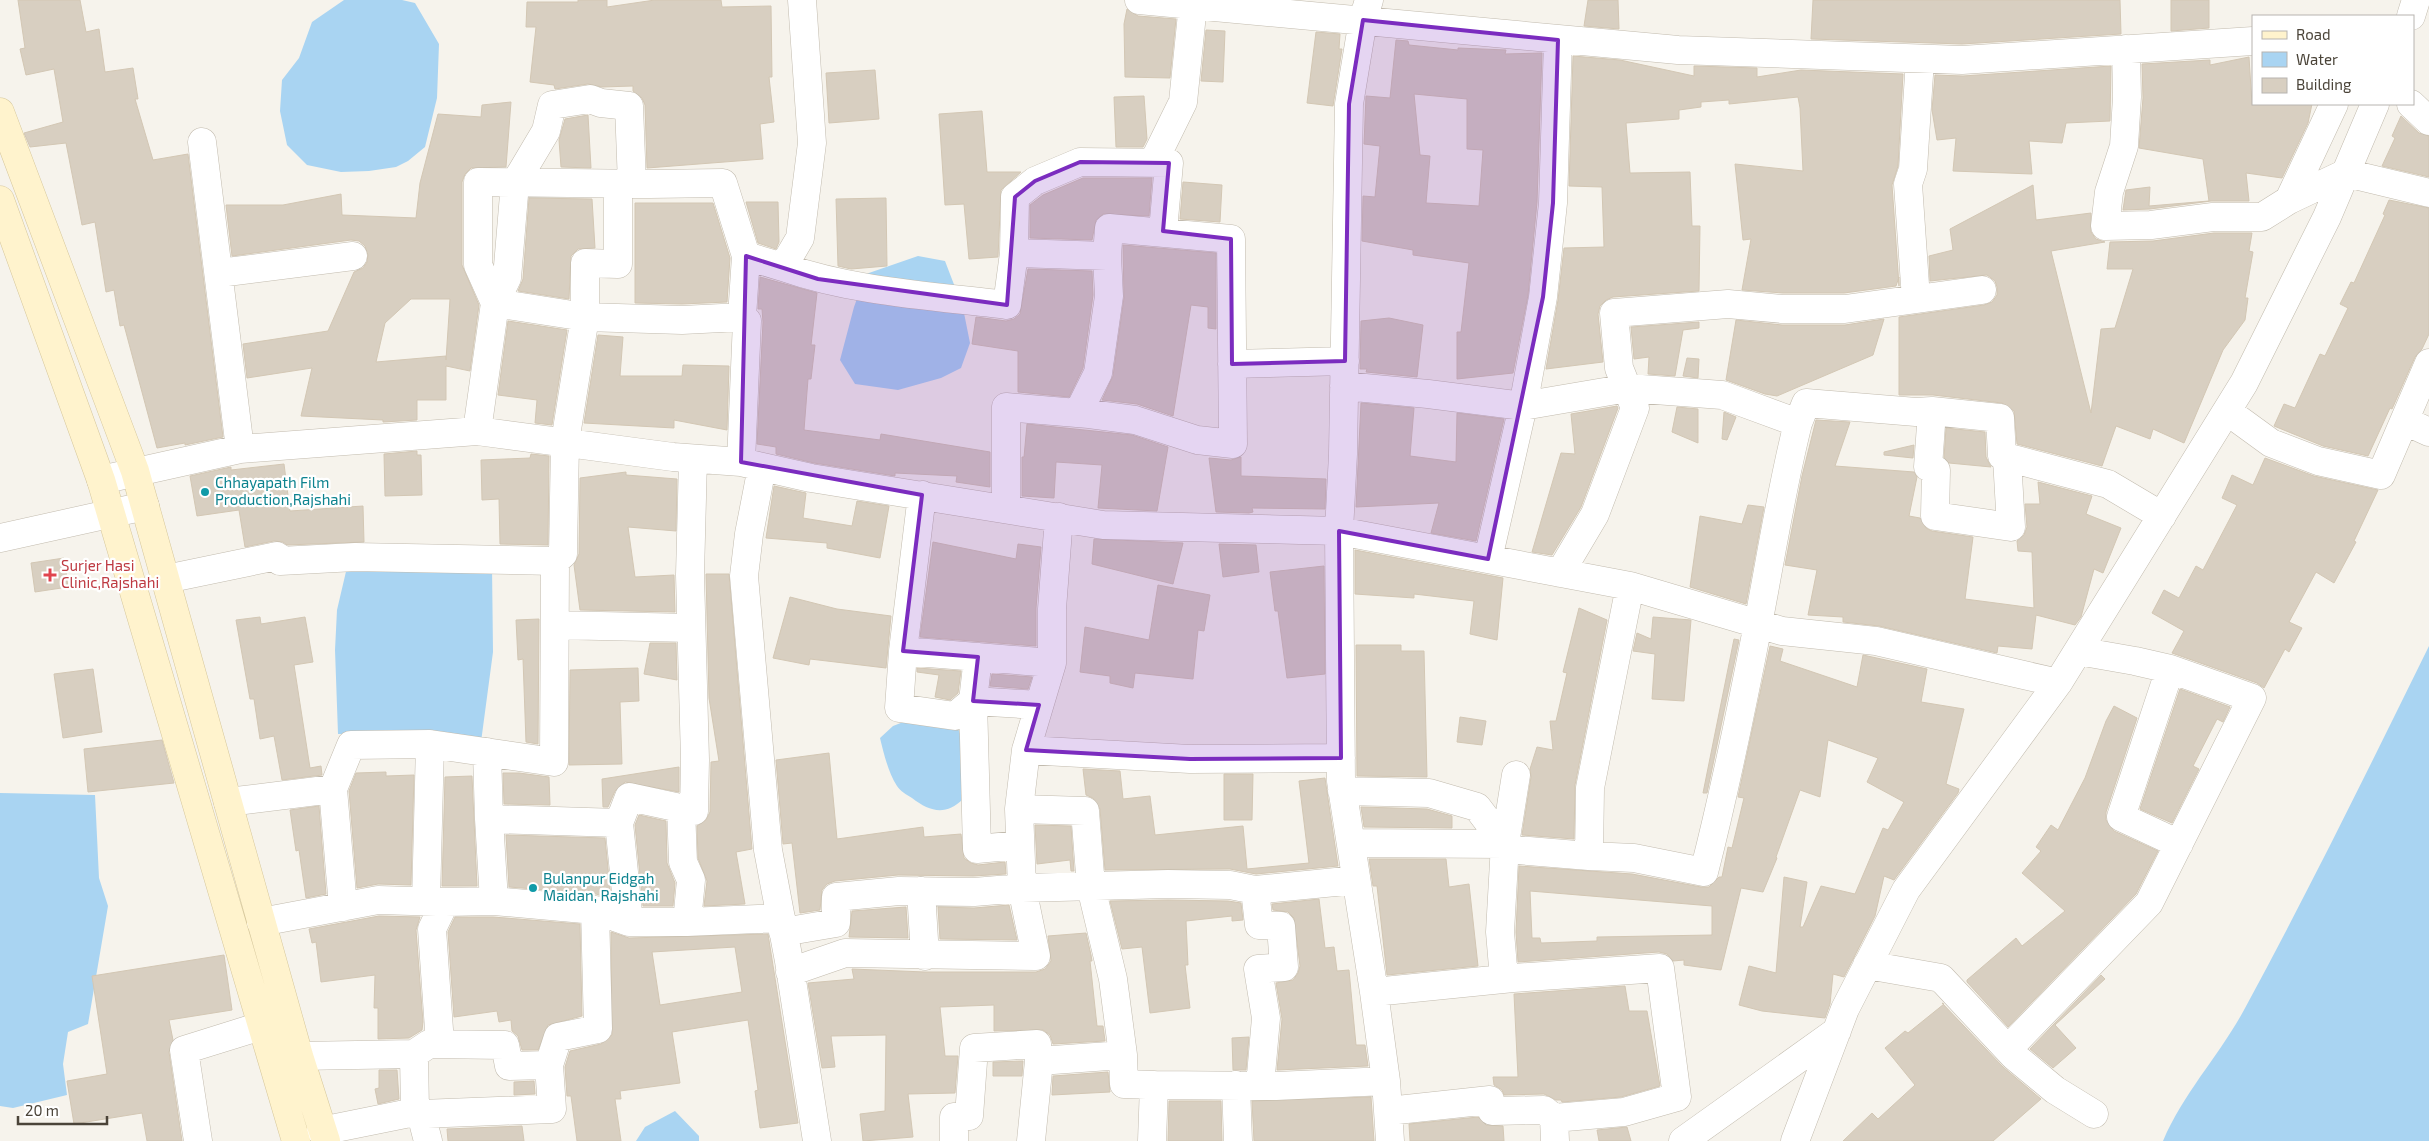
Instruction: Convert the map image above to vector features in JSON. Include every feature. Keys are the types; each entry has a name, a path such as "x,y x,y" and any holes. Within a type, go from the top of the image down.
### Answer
{"street":[{"path":"783,267 800,238 812,143 802,0"},
{"path":"1139,0 1193,4 1366,10 1558,40 1678,50 1962,60 2252,41"},
{"path":"2411,15 2416,0"},
{"path":"1153,163 1183,102 1193,4"},
{"path":"1366,10 1349,104 1339,531 1341,758 1342,791 1386,1081 1390,1141"},
{"path":"1488,559 1522,409 1543,297 1553,203 1558,40"},
{"path":"2126,49 2127,98 2124,146 2109,192 2105,226 2151,225 2213,217 2262,217 2289,200 2346,173 2429,193"},
{"path":"1916,299 1908,184 1913,169 1920,58"},
{"path":"166,579 277,556 280,561 355,557 555,561 563,554 565,442 585,317 585,263 618,264 629,106 601,103 590,99 552,105 546,131 515,182 507,278 495,303 477,431"},
{"path":"2289,200 2334,105"},
{"path":"1795,1141 1845,1009 1906,890 2058,683 2244,383 2327,217 2375,105"},
{"path":"2412,105 2429,120"},
{"path":"0,112 135,471 299,1056 324,1136 418,1113 552,1109 549,1065 558,1037 598,1029 595,910"},
{"path":"202,142 240,449"},
{"path":"746,256 818,279 899,292 1007,305 1014,253 1015,197 1035,181 1080,162 1169,163 1163,232"},
{"path":"495,303 478,265 478,182 723,183 746,256 742,317"},
{"path":"0,200 101,480 296,1141"},
{"path":"1006,509 1006,407 1135,420 1197,440 1233,444 1231,238 1109,228 1107,256 1109,296 1098,373 1078,413"},
{"path":"1014,253 1107,256"},
{"path":"218,273 353,256"},
{"path":"1560,573 1595,514 1635,408 1619,368 1614,313 1728,304 1782,309 1845,309 1982,290"},
{"path":"495,303 585,317 682,320 742,317 747,321 751,464 749,534 744,576 768,850 817,1141"},
{"path":"2227,411 2271,443 2318,461 2381,475 2429,363"},
{"path":"1232,364 1344,373 1428,394 1522,409 1628,388 1722,395 1798,423"},
{"path":"1350,843 1504,847 1589,856 1634,858 1704,872 1722,802 1758,624 1784,476 1798,423 1806,403 1916,412 1932,411 2000,418 2002,456 2108,484 2162,516"},
{"path":"1932,411 1928,467 1936,470 1935,516 2011,527 2007,458"},
{"path":"2405,421 2429,432"},
{"path":"101,480 240,449 477,431 693,459 751,464 812,478 1103,525 1339,531 1630,586 1782,631 1876,641 2058,683"},
{"path":"629,922 619,823 629,797 694,810 695,760 690,574 693,459"},
{"path":"922,495 903,651 899,708 955,716 973,701 1039,705"},
{"path":"0,538 145,506"},
{"path":"790,972 845,953 925,956 1036,956 1022,888 1019,809 1026,750 1052,663 1052,609 1059,518"},
{"path":"343,907 333,789 351,745 430,744 554,762 555,561"},
{"path":"1589,856 1590,788 1630,586"},
{"path":"554,625 691,628"},
{"path":"903,651 1052,663"},
{"path":"2008,1049 2149,903 2252,698 2170,669 2135,660 2078,651"},
{"path":"978,657 973,701 977,848 1020,845"},
{"path":"2170,669 2121,818 2179,844"},
{"path":"430,744 436,902 432,929 440,1044"},
{"path":"1026,750 1190,759 1341,758"},
{"path":"487,752 494,901"},
{"path":"1504,979 1500,932 1504,847 1516,775"},
{"path":"228,802 333,789"},
{"path":"1342,791 1429,793 1477,807 1504,847"},
{"path":"681,808 683,862 691,880 688,922"},
{"path":"1019,809 1085,811 1091,887 1113,978 1123,1055 1124,1084 1248,1086 1386,1081"},
{"path":"489,819 619,823"},
{"path":"261,922 378,900 494,901 595,910 629,922 782,925 836,923 836,897 922,891 974,892 1022,888 1168,884 1230,885 1255,890 1356,880"},
{"path":"1238,1141 1248,1086 1266,1018 1258,969 1284,967 1281,926 1259,925 1255,890"},
{"path":"922,891 925,956"},
{"path":"1868,965 1941,978 2008,1049 2055,1090 2094,1114"},
{"path":"1374,992 1504,979 1660,968 1677,1098 1554,1129 1544,1110 1492,1111 1490,1100 1388,1111"},
{"path":"198,1141 184,1050 261,1026"},
{"path":"1683,1141 1837,1031"},
{"path":"299,1056 414,1054 429,1044 505,1045 509,1066 549,1065"},
{"path":"954,1141 954,1117 970,1116 974,1048 1037,1044 1039,1061 1031,1141"},
{"path":"414,1054 418,1113 428,1141"},
{"path":"1039,1061 1123,1055"},
{"path":"1152,1141 1154,1085"}],"highlighted area":[{"path":"1363,20 1558,40 1553,203 1543,297 1488,559 1339,531 1341,758 1190,759 1026,750 1039,705 973,701 978,657 903,651 922,495 741,462 746,256 818,279 1007,305 1015,197 1035,181 1080,162 1169,163 1163,231 1231,239 1232,364 1345,361 1349,104"}],"water":[{"path":"344,0 402,0 415,3 439,44 437,98 425,147 408,161 396,167 369,171 341,172 307,165 287,145 280,111 282,80 299,58 312,22"},
{"path":"918,256 945,261 963,308 970,343 961,368 941,378 898,390 855,384 840,360 854,307 866,274"},
{"path":"348,563 492,566 493,652 481,742 394,734 338,734 335,650 337,610"},
{"path":"2429,646 2429,1141 2163,1141 2181,1106 2244,1010 2315,874"},
{"path":"911,719 957,726 961,736 963,799 950,808 938,810 925,806 900,790 891,775 880,738 893,726"},
{"path":"0,793 95,795 99,878 108,906 88,1024 68,1032 63,1064 67,1095 13,1108 0,1106"},
{"path":"675,1111 699,1136 699,1141 636,1141 645,1127"}],"building":[{"path":"18,0 80,0 86,32 99,29 105,72 133,68 138,99 135,99 153,160 188,154 223,437 185,445 185,443 157,448 124,325 120,326 114,290 106,292 95,222 82,225 66,143 30,147 24,133 63,122 54,69 26,75 20,49 25,48"},
{"path":"578,0 607,0 607,7 655,0 721,0 722,7 771,6 772,77 769,77 774,122 760,124 763,159 647,168 645,105 642,98 633,91 633,86 602,87 588,84 555,89 554,85 530,82 536,27 526,27 527,2 578,2"},
{"path":"1588,0 1618,0 1619,29 1584,26"},
{"path":"1813,0 2120,0 2121,34 1962,44 1811,39"},
{"path":"2171,0 2209,0 2209,28 2171,31"},
{"path":"1127,9 1138,16 1176,19 1170,78 1125,77 1124,24"},
{"path":"1206,30 1225,31 1223,82 1201,81"},
{"path":"1316,32 1340,34 1339,49 1342,49 1333,106 1307,103"},
{"path":"1396,40 1408,41 1409,45 1458,50 1458,48 1506,50 1505,54 1542,53 1537,202 1528,295 1513,373 1457,379 1457,332 1461,332 1469,263 1413,255 1413,250 1362,241 1363,196 1375,197 1380,146 1364,144 1366,96 1390,98","holes":["1414,94 1467,99 1467,149 1483,150 1479,206 1426,203 1430,156 1420,155"]},
{"path":"1573,56 1620,60 1694,76 1694,66 1757,68 1757,77 1801,70 1903,74 1898,166 1892,185 1898,279 1896,286 1844,293 1783,293 1742,290 1751,239 1743,240 1735,164 1803,171 1798,97 1729,104 1729,100 1701,102 1701,107 1679,110 1679,119 1626,123 1630,173 1690,172 1692,226 1700,226 1699,291 1613,297 1606,300 1600,306 1598,314 1603,362 1546,369 1558,300 1564,248 1604,247 1602,187 1569,186"},
{"path":"2249,57 2252,105 2312,105 2308,123 2282,178 2246,173 2249,201 2211,201 2150,209 2123,210 2126,190 2150,187 2149,206 2209,201 2203,159 2139,148 2143,98 2142,64 2210,60 2210,65"},
{"path":"2111,66 2110,121 2066,123 2062,143 2029,141 2032,174 1953,171 1956,138 1937,140 1932,110 1935,75 1963,76"},
{"path":"875,70 879,119 829,123 826,73"},
{"path":"1144,96 1147,139 1143,147 1116,147 1114,97"},
{"path":"511,102 506,167 471,168 465,174 462,182 462,265 479,305 470,371 446,366 446,400 417,400 417,420 383,422 383,420 301,416 312,368 247,378 243,344 328,331 354,272 363,268 367,262 368,255 365,246 359,241 351,240 232,256 226,205 283,205 341,194 342,215 416,218 420,183 438,114 481,117 482,105","holes":["411,299 450,299 446,360 446,356 376,362 385,323"]},
{"path":"982,111 987,172 1021,172 1001,190 998,257 969,259 964,204 945,205 939,114"},
{"path":"588,115 591,168 561,167 559,140 565,119"},
{"path":"2401,116 2419,133 2429,136 2429,177 2382,166 2395,138 2392,136"},
{"path":"1083,178 1152,178 1149,216 1103,214 1096,220 1092,240 1030,238 1030,205 1043,195"},
{"path":"1183,182 1222,185 1220,222 1180,219"},
{"path":"2033,185 2036,220 2091,213 2091,232 2096,239 2105,242 2051,251 2091,413 2101,329 2115,328 2133,269 2107,269 2110,242 2153,241 2214,233 2252,233 2249,251 2253,252 2245,298 2248,298 2245,320 2223,350 2184,443 2153,429 2150,439 2116,426 2102,466 2017,444 2014,411 2002,403 1933,395 1899,395 1899,317 1984,305 1992,302 1997,295 1995,281 1987,275 1930,281 1929,256 1953,250 1950,229"},
{"path":"529,198 592,199 595,248 578,249 571,256 569,299 518,291 523,279"},
{"path":"886,198 887,266 851,269 838,266 836,199"},
{"path":"2389,200 2429,208 2429,334 2422,349 2415,357 2392,409 2390,408 2368,456 2323,446 2274,426 2284,404 2295,408 2320,354 2325,356 2348,308 2340,304 2351,282 2354,283 2385,215 2383,214"},
{"path":"746,202 778,202 779,242 776,249 758,243"},
{"path":"635,203 713,203 730,258 727,302 682,304 635,303"},
{"path":"1123,245 1216,253 1216,329 1208,328 1208,307 1191,305 1173,416 1137,404 1102,400 1113,376 1124,298"},
{"path":"1028,269 1092,271 1093,295 1083,368 1069,397 1018,392 1018,351 972,344 976,317 1006,321 1014,319 1020,314"},
{"path":"760,277 817,293 811,345 815,345 811,379 808,379 804,430 880,440 881,434 990,452 990,487 956,482 957,476 895,473 895,476 814,463 776,454 776,447 757,444 763,322 762,309 758,309"},
{"path":"1389,318 1423,325 1417,377 1366,372 1367,369 1360,369 1361,321"},
{"path":"1884,319 1873,355 1777,396 1765,394 1726,380 1736,320 1782,325 1845,325"},
{"path":"508,321 567,330 552,425 535,423 537,400 498,395"},
{"path":"1699,322 1699,328 1683,330 1675,376 1648,374 1649,357 1634,359 1631,327"},
{"path":"598,335 623,337 620,376 682,376 683,365 729,366 727,430 674,420 674,428 584,423"},
{"path":"1687,358 1699,359 1698,378 1683,376"},
{"path":"1361,403 1414,408 1410,456 1456,462 1457,413 1504,419 1476,541 1431,533 1439,503 1356,507"},
{"path":"1617,406 1618,408 1581,507 1552,555 1532,552 1561,453 1575,454 1571,414"},
{"path":"1677,407 1698,409 1698,443 1672,432"},
{"path":"1724,412 1736,417 1727,440 1722,439"},
{"path":"1816,420 1850,422 1835,466 1914,472 1917,477 1909,516 1920,518 1926,528 1932,531 1973,537 1965,599 2034,608 2032,552 2018,551 2017,541 2024,535 2027,527 2025,504 2040,504 2038,482 2092,496 2086,514 2121,528 2103,573 2094,569 2081,617 2075,625 2036,615 2032,649 1998,646 1997,653 1879,626 1843,622 1843,617 1808,615 1817,570 1785,565 1802,476"},
{"path":"1027,424 1132,435 1168,447 1157,511 1098,508 1102,465 1056,462 1054,498 1022,496 1022,457 1024,457"},
{"path":"1946,428 1985,432 1986,457 1991,467 1949,463 1944,458"},
{"path":"1914,445 1913,458 1884,455 1884,452"},
{"path":"417,451 417,455 421,455 422,495 385,496 384,454"},
{"path":"531,454 549,456 548,545 500,544 499,499 482,500 481,460 530,458"},
{"path":"1241,457 1241,476 1326,479 1325,509 1252,508 1253,512 1249,513 1216,512 1209,458 1231,460"},
{"path":"2265,458 2314,476 2378,490 2354,541 2356,542 2334,583 2316,572 2289,622 2302,628 2289,652 2285,649 2264,688 2257,683 2172,653 2184,631 2152,613 2164,590 2179,598 2196,566 2203,570 2237,505 2222,498 2232,475 2253,485"},
{"path":"284,464 290,511 363,506 364,542 287,545 283,542 274,541 245,547 239,510 197,516 190,476 231,467 231,470"},
{"path":"626,472 626,475 677,479 676,531 628,527 635,577 674,575 675,612 580,610 574,565 579,554 580,478"},
{"path":"774,486 806,493 803,518 852,526 857,501 889,506 880,558 827,548 827,543 766,538"},
{"path":"1748,505 1764,507 1746,604 1690,587 1700,516 1742,524"},
{"path":"1094,539 1183,543 1173,584 1092,564"},
{"path":"933,542 1016,559 1018,544 1041,547 1036,608 1036,646 920,637"},
{"path":"1219,544 1256,545 1259,572 1223,577"},
{"path":"1355,550 1503,578 1497,640 1470,634 1474,601 1414,594 1414,598 1355,594"},
{"name":"Surjer Hasi Clinic,Rajshahi","path":"64,558 68,587 35,592 31,563"},
{"path":"1324,566 1325,674 1287,678 1278,611 1275,611 1270,572"},
{"path":"706,574 729,574 752,849 736,852 745,904 704,906 707,881 698,858 697,826 706,820 710,812 711,762 719,761 709,698"},
{"path":"1158,585 1210,595 1204,631 1198,630 1193,679 1135,673 1133,688 1110,683 1110,676 1080,672 1085,627 1149,640"},
{"path":"790,597 837,609 891,616 886,668 810,659 809,665 773,658"},
{"path":"1579,608 1607,620 1575,785 1574,839 1522,835 1531,777 1530,769 1537,747 1553,750 1550,721 1556,721 1567,673 1563,672"},
{"path":"260,617 261,624 305,617 313,662 294,665 310,768 321,766 322,775 282,780 274,736 260,739 254,699 250,699 236,620"},
{"path":"1653,617 1691,620 1684,701 1652,699 1655,654 1633,651 1637,633 1651,639"},
{"path":"539,619 538,744 526,742 523,659 518,660 516,620"},
{"path":"1734,639 1739,640 1707,793 1703,793"},
{"path":"650,643 676,643 677,680 644,674"},
{"path":"1356,645 1401,645 1401,651 1424,651 1427,777 1357,776"},
{"path":"1770,646 1783,649 1780,661 1857,687 1863,655 1927,669 1921,702 1964,709 1946,784 1959,789 1958,793 1894,880 1884,876 1875,916 1844,977 1833,974 1830,1004 1825,1018 1762,1011 1739,1005 1749,966 1776,973 1784,877 1807,882 1800,927 1803,927 1821,886 1855,894 1883,828 1888,830 1904,802 1867,782 1878,758 1828,740 1820,797 1800,790 1777,858 1763,892 1741,888 1721,970 1684,965 1684,960 1673,961 1667,954 1659,952 1518,962 1516,932 1519,866 1632,874 1709,887 1719,877 1722,877 1728,847 1732,848 1744,798 1738,797","holes":["1530,891 1712,906 1712,935 1597,937 1597,941 1541,943 1540,938 1532,938"]},
{"path":"638,668 639,701 620,702 622,764 569,765 570,670"},
{"path":"917,668 961,671 958,693 950,700 935,697 939,675 917,672"},
{"path":"93,669 102,732 63,738 54,674"},
{"path":"992,674 1032,677 1028,689 990,686"},
{"path":"2180,689 2230,707 2223,722 2217,719 2193,766 2199,769 2172,823 2140,809"},
{"path":"2114,706 2137,718 2106,812 2106,820 2114,831 2158,851 2136,894 2008,1027 1967,980 2016,938 2022,946 2065,911 2022,873 2041,851 2036,847 2051,825 2058,830 2085,778 2106,721"},
{"path":"1460,717 1486,721 1482,745 1457,742"},
{"path":"162,740 174,783 88,792 84,749"},
{"path":"829,753 837,839 923,827 924,837 961,834 964,858 978,865 1005,862 1006,874 973,876 898,875 835,881 827,884 822,890 820,910 800,913 792,843 783,844 776,760"},
{"path":"679,767 679,792 625,782 615,791 608,807 603,807 602,779"},
{"path":"1083,769 1120,771 1123,799 1150,796 1155,835 1243,826 1247,869 1309,863 1299,781 1325,778 1338,866 1256,874 1230,869 1105,870 1100,809 1093,798 1086,795"},
{"path":"386,772 386,776 414,775 411,885 378,884 357,888 349,791 356,773"},
{"path":"503,773 549,777 550,805 504,804"},
{"path":"1224,774 1253,774 1252,820 1224,820"},
{"path":"472,776 477,886 442,886 445,777"},
{"path":"319,806 326,894 306,898 299,850 296,851 290,810"},
{"path":"1361,807 1427,809 1452,816 1452,828 1364,827"},
{"path":"639,815 666,821 667,863 675,883 673,906 643,906 635,825"},
{"path":"1035,825 1071,826 1074,871 1071,871 1070,860 1037,864"},
{"path":"506,835 605,838 611,899 596,894 509,887"},
{"path":"1369,859 1446,859 1449,887 1469,884 1478,966 1387,975 1377,886 1373,886"},
{"path":"1319,899 1325,948 1334,947 1337,971 1349,970 1356,1045 1365,1045 1368,1066 1277,1070 1282,1019 1276,983 1293,980 1300,966 1294,918 1288,912 1273,910 1272,904"},
{"path":"1168,900 1241,903 1243,920 1232,921 1232,916 1186,921 1188,965 1185,965 1190,1008 1150,1013 1142,947 1122,949 1110,901"},
{"path":"1009,905 1017,940 940,939 938,907 974,908"},
{"path":"906,907 908,938 849,937 852,911"},
{"path":"379,916 420,917 416,930 423,1022 422,1030 409,1038 378,1039 378,1008 374,1008 375,975 321,982 316,942 312,943 309,929"},
{"path":"455,917 493,917 580,924 582,1016 548,1025 538,1050 522,1050 518,1036 512,1031 511,1020 499,1022 497,1011 454,1017 448,932"},
{"path":"611,932 629,938 768,934 798,1123 760,1128 755,1091 758,1090 748,1020 672,1032 680,1083 620,1091 621,1099 615,1099 621,1141 577,1141 571,1096 567,1096 565,1067 570,1051 601,1044 612,1035","holes":["735,947 742,992 660,1005 652,952"]},
{"path":"1086,933 1092,961 1090,961 1097,1026 1103,1026 1105,1041 1053,1044 1050,1035 1043,1030 994,1031 994,1005 940,1007 945,1056 958,1056 955,1093 908,1094 913,1137 863,1141 860,1114 885,1111 886,1035 831,1036 835,1067 822,1068 808,983 854,979 852,969 925,972 1036,972 1045,969 1051,961 1048,936"},
{"path":"224,955 232,1010 169,1020 173,1040 169,1052 182,1141 147,1141 142,1113 74,1124 67,1081 107,1074 92,976"},
{"path":"2101,975 2105,979 2055,1025 2076,1048 2053,1068 2030,1049"},
{"path":"1625,986 1629,1011 1647,1011 1660,1086 1621,1097 1562,1102 1544,1094 1504,1095 1502,1090 1494,1085 1493,1077 1518,1077 1514,994"},
{"path":"1943,1004 2003,1067 2041,1099 1993,1141 1843,1141 1872,1113 1878,1119 1915,1085 1885,1048 1905,1031 1908,1033"},
{"path":"1249,1037 1246,1070 1233,1070 1232,1038"},
{"path":"1023,1061 1022,1076 993,1076 993,1062"},
{"path":"379,1070 397,1070 399,1099 378,1104 375,1089 379,1088"},
{"path":"1108,1072 1110,1092 1052,1095 1053,1076"},
{"path":"534,1081 535,1094 514,1095 514,1082"},
{"path":"1371,1097 1374,1141 1254,1141 1252,1101"},
{"path":"1169,1101 1221,1101 1222,1141 1168,1141"},
{"path":"1478,1117 1486,1125 1503,1126 1504,1141 1410,1141 1409,1124"},
{"path":"522,1126 524,1141 448,1141 447,1129"},
{"path":"1627,1127 1631,1141 1599,1141 1597,1130"}],"place":[{"name":"Chhayapath Film Production,Rajshahi","path":"205,492"},
{"name":"Surjer Hasi Clinic,Rajshahi","path":"50,575"},
{"name":"Bulanpur Eidgah Maidan, Rajshahi","path":"533,888"}]}
